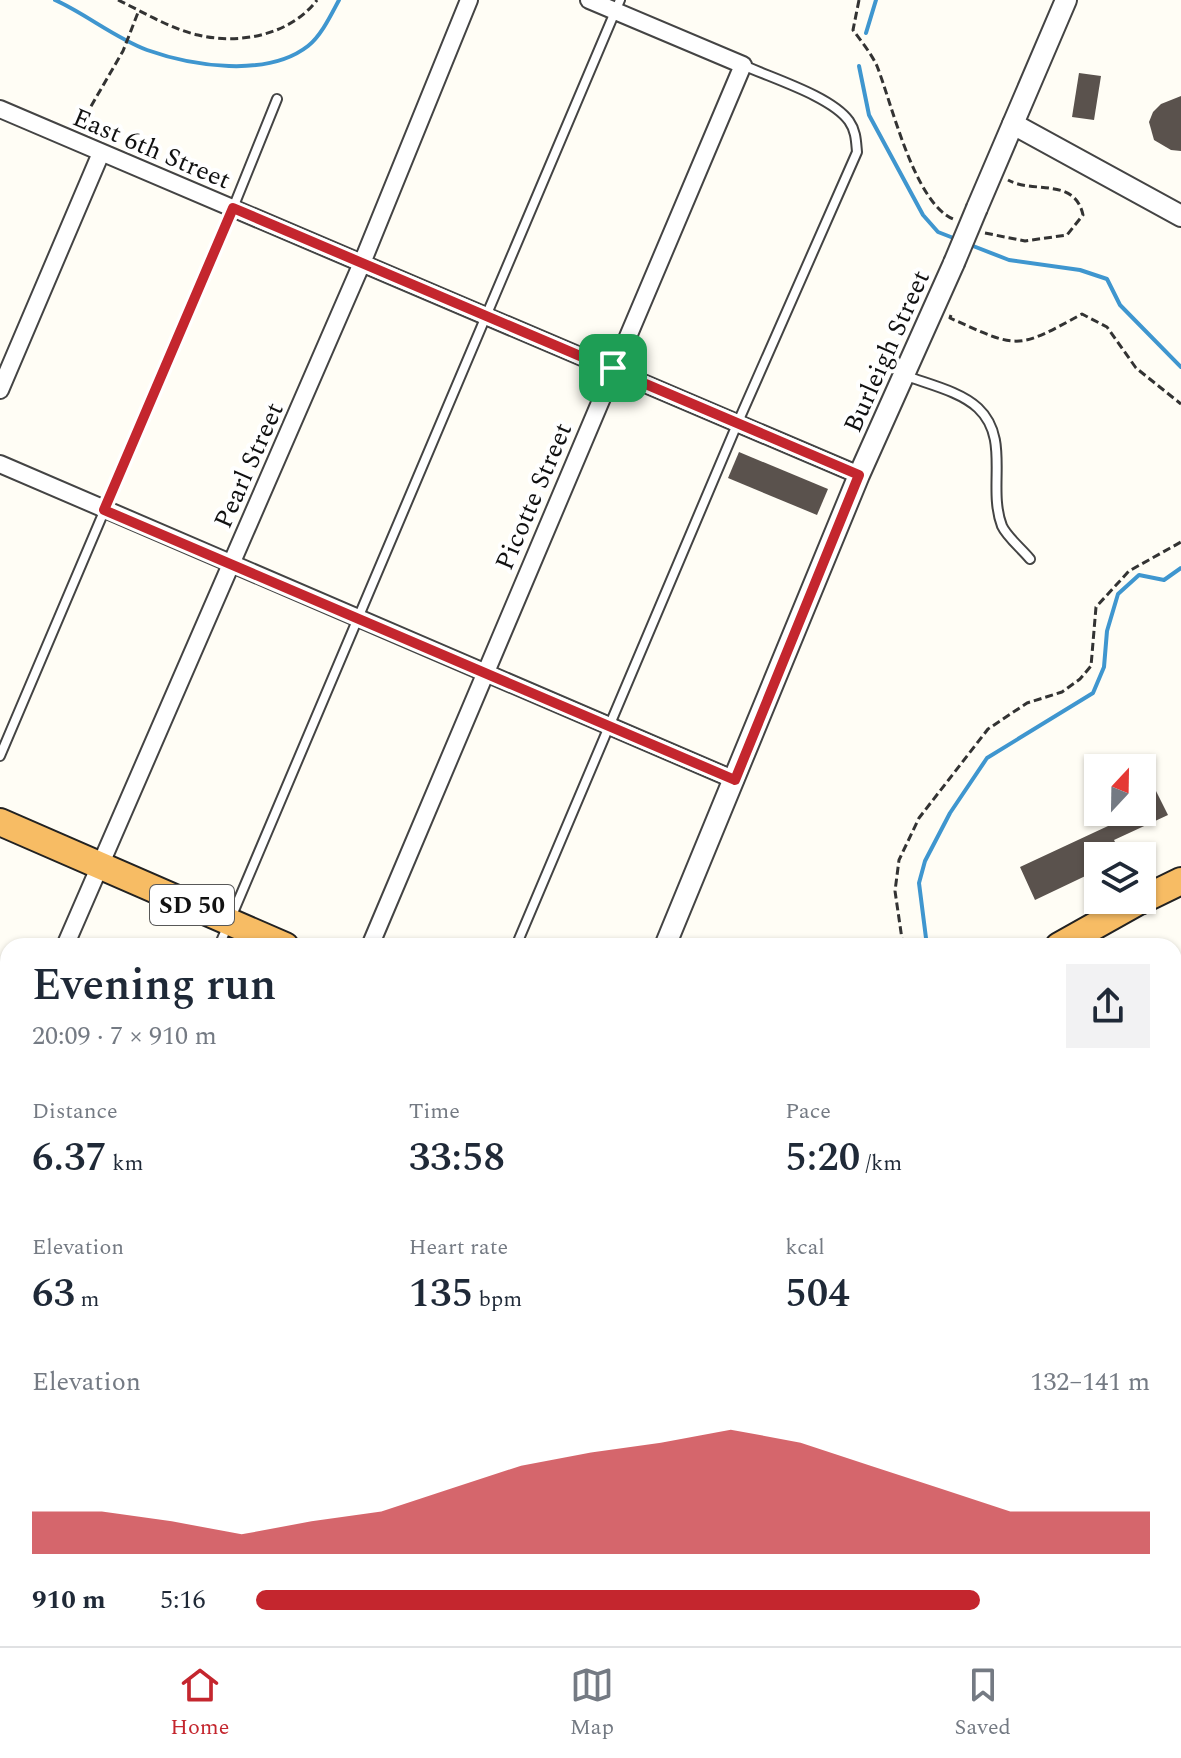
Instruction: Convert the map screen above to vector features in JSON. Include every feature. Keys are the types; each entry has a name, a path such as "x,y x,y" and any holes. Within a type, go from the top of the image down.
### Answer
{"highway":[{"name":"SD 50","path":"0,822 267,938"},
{"path":"1156,893 1181,881"},
{"path":"1073,938 1117,914"}],"street":[{"name":"Pearl Street","path":"68,938 362,263 469,0"},
{"path":"589,0 617,5 743,65"},
{"name":"Burleigh Street","path":"668,938 859,475 1066,0"},
{"name":"Picotte Street","path":"373,938 743,65"},
{"name":"East 6th Street","path":"0,109 859,475"},
{"path":"1013,124 1181,216"},
{"path":"0,390 101,153"},
{"path":"0,464 735,780"}],"lane":[{"path":"223,938 617,5"},
{"path":"519,938 738,422 857,152 855,134 849,121 831,106 743,65"},
{"path":"0,756 277,99"},
{"path":"904,375 976,406 991,424 997,449 997,497 1003,527 1030,559"}],"path":[{"path":"118,0 197,35 257,37 284,26 310,10 317,0"},
{"path":"859,0 853,30 876,64 894,123 935,208 957,221"},
{"path":"77,131 123,51 139,10"},
{"path":"980,231 992,237 1025,241 1067,235 1083,215 1081,204 1066,192 1053,187 1022,188 1007,180"},
{"path":"955,305 950,318 997,339 1022,343 1040,337 1082,314 1107,327 1136,368 1181,404"},
{"path":"902,938 895,891 899,860 919,818 988,729 1027,703 1062,692 1080,679 1091,666 1096,607 1129,571 1181,542"}],"building":[{"path":"1079,73 1101,76 1094,120 1072,117"},
{"path":"1181,96 1181,151 1171,150 1154,140 1149,122 1161,104"},
{"path":"739,452 828,489 817,515 728,478"},
{"path":"1156,791 1168,815 1156,821"},
{"path":"1108,826 1144,826 1115,842 1084,842 1084,877 1035,900 1020,867"}],"waterway":[{"path":"55,0 147,50 185,61 229,66 272,62 308,46 339,0"},
{"path":"866,33 876,0"},
{"path":"859,66 869,115 923,215 938,232 956,239"},
{"path":"968,244 1009,260 1080,270 1107,279 1120,305 1181,367"},
{"path":"926,938 919,883 925,861 950,813 987,758 1093,693 1104,667 1107,631 1118,594 1139,575 1164,580 1181,568"}],"route":[{"path":"233,208 613,368 859,475 735,780 485,670 104,510 233,208"}]}
